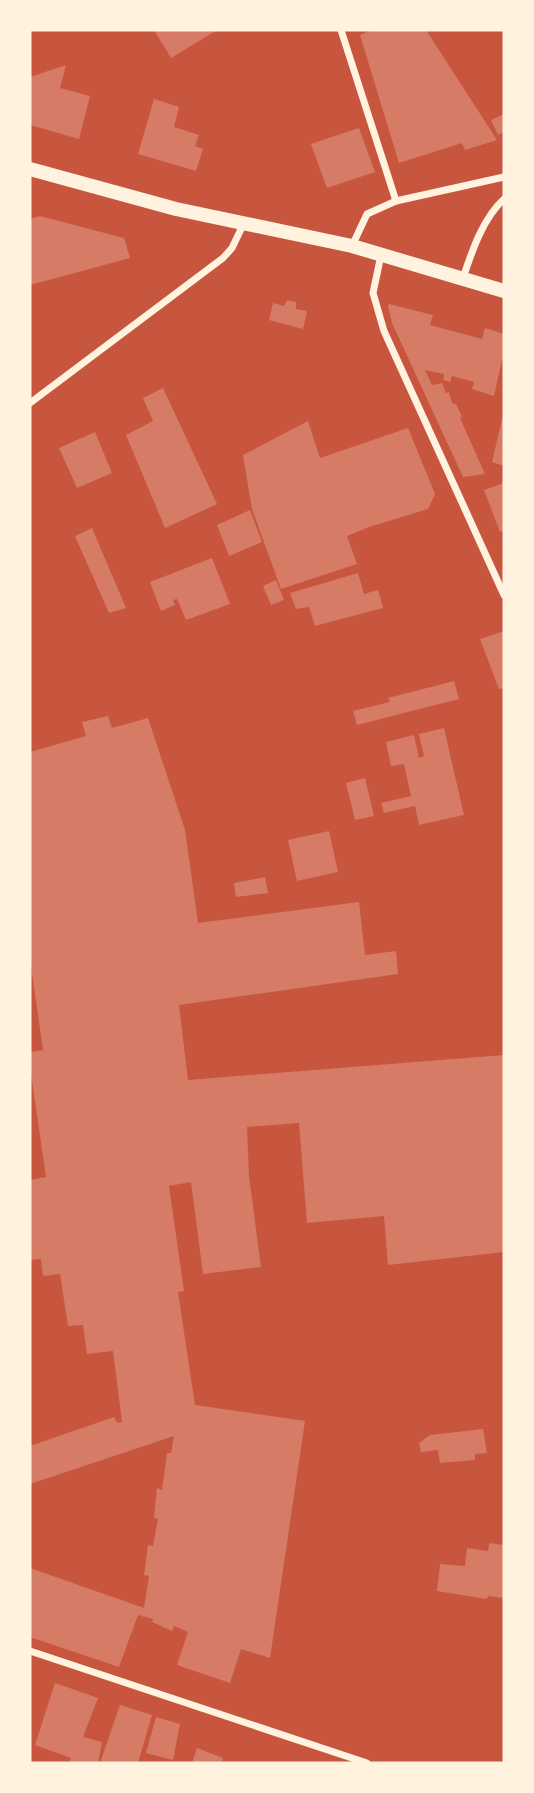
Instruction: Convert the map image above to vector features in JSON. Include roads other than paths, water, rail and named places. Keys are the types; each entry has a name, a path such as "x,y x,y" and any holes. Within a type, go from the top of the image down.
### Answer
{"main road":[{"path":"30,169 176,209 352,246 504,291"}],"street":[{"path":"341,30 396,201"},
{"path":"352,246 367,214 396,201 504,177"},
{"path":"463,278 475,243 498,204 504,199"},
{"path":"30,403 223,258 232,248 243,225"},
{"path":"381,254 373,293 384,331 504,595"},
{"path":"30,1651 367,1763"}]}
